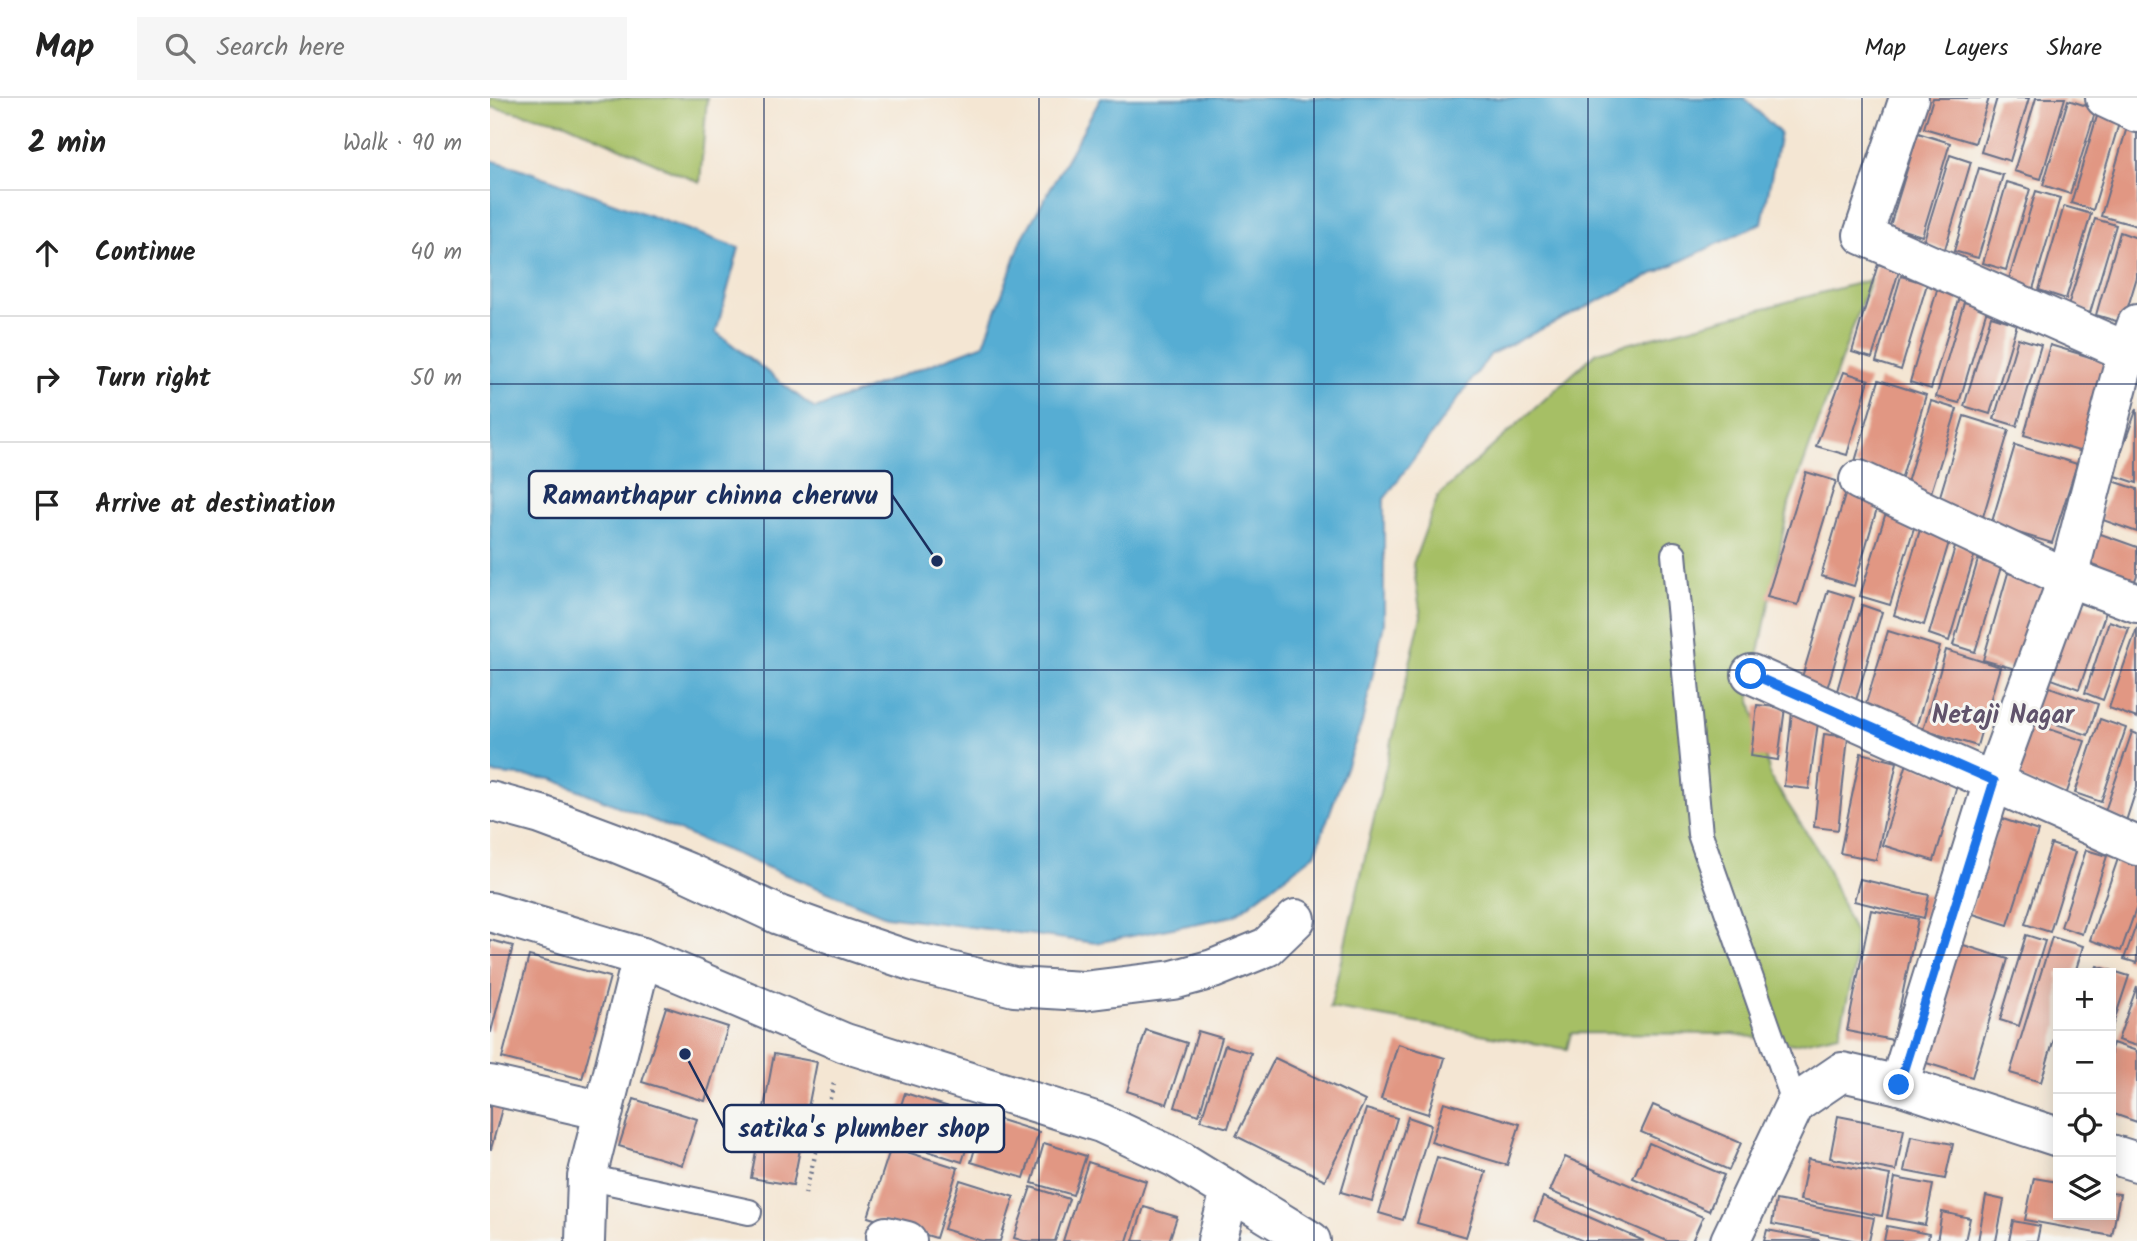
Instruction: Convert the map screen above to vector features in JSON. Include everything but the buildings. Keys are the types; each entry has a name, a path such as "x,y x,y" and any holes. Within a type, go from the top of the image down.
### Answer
{"street":[{"path":"1899,1085 1994,781 2068,577 2134,344 1863,235 1909,98"},
{"path":"2105,98 2137,113"},
{"path":"1859,480 2068,577 2137,603"},
{"path":"1751,674 2137,846"},
{"path":"490,801 541,814 616,843 779,915 914,962 1014,987 1083,991 1173,980 1213,969 1267,947 1296,919"},
{"path":"490,912 642,957 845,1043 1101,1124 1176,1158 1311,1241"},
{"path":"585,1241 587,1177 642,957"},
{"path":"1730,1241 1795,1104 1842,1072 1899,1085 2053,1135"},
{"path":"490,1084 604,1111"},
{"path":"2116,1156 2137,1162"},
{"path":"1217,1241 1230,1191"}],"lane":[{"path":"1674,554 1700,834 1795,1104"},
{"path":"587,1177 749,1212"}],"path":[{"path":"805,1194 845,1043"}],"green space":[{"path":"490,98 707,98 700,183 563,122 490,107"},
{"path":"1870,280 1789,504 1750,697 1771,778 1822,857 1855,934 1854,972 1839,1034 1794,1044 1734,1034 1571,1033 1567,1049 1330,1008 1421,616 1413,564 1438,496 1597,352"}],"water":[{"path":"1101,98 1744,98 1780,133 1762,223 1491,354 1384,499 1384,624 1362,723 1315,854 1234,916 1096,943 886,916 552,779 490,773 490,160 519,168 739,248 716,332 815,409 984,344 1022,239"}],"place":[{"name":"Ramanthapur chinna cheruvu","path":"937,561"},
{"name":"satika's plumber shop","path":"685,1054"}],"district":[{"name":"Netaji Nagar","path":"2003,716"}],"route":[{"path":"1751,674 1994,781 1899,1085"}]}
